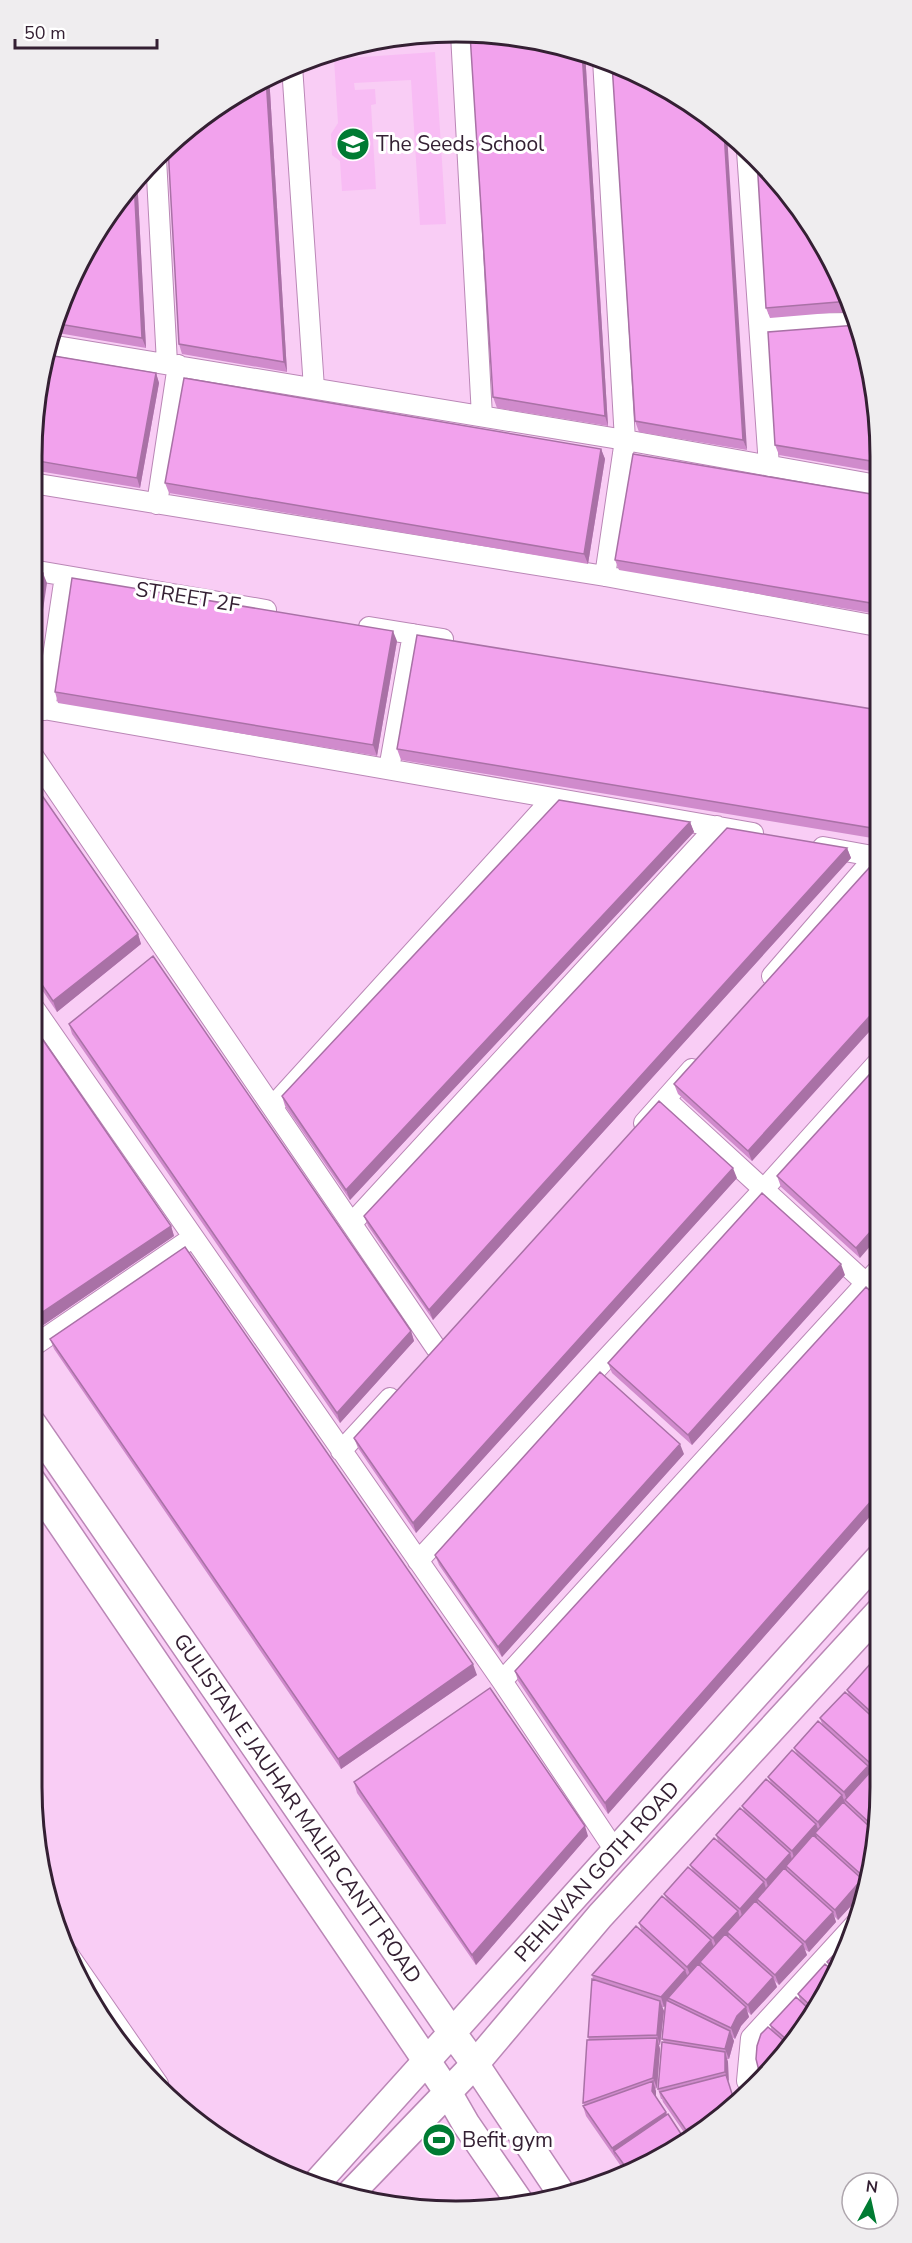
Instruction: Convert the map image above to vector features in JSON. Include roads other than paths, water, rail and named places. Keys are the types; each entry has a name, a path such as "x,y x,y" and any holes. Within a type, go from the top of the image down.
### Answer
{"main road":[{"name":"GULISTAN E JAUHAR MALIR CANTT ROAD","path":"42,1438 475,2064 558,2188"},
{"name":"GULISTAN E JAUHAR MALIR CANTT ROAD","path":"42,1496 447,2091 466,2124 516,2196"},
{"name":"PEHLWAN GOTH ROAD","path":"321,2178 870,1568"},
{"name":"PEHLWAN GOTH ROAD","path":"355,2188 475,2064 600,1916 870,1622"}],"street":[{"path":"462,42 482,416"},
{"path":"604,70 625,440 605,576"},
{"path":"293,76 314,388"},
{"path":"748,162 769,465"},
{"path":"157,170 173,364 157,504"},
{"path":"759,324 848,322"},
{"path":"57,346 625,440 870,484"},
{"path":"42,485 605,576 870,625"},
{"name":"STREET 2F","path":"42,572 285,613"},
{"path":"42,689 65,576"},
{"path":"355,624 459,642"},
{"path":"389,770 413,634"},
{"path":"42,710 774,837"},
{"path":"42,769 436,1348"},
{"path":"273,1106 553,798"},
{"path":"351,1223 717,826"},
{"path":"808,844 870,856"},
{"path":"759,992 870,865"},
{"path":"42,1020 502,1681 616,1852"},
{"path":"634,1134 704,1055"},
{"path":"418,1561 763,1190 870,1071"},
{"path":"666,1100 763,1190 870,1279"},
{"path":"42,1340 192,1238"},
{"path":"502,1681 870,1288"},
{"path":"421,1365 452,1331"},
{"path":"341,1451 405,1383"},
{"path":"748,2081 751,2038 840,1941"}],"place":[{"name":"The Seeds School","path":"353,144"},
{"name":"Befit gym","path":"439,2140"}]}
